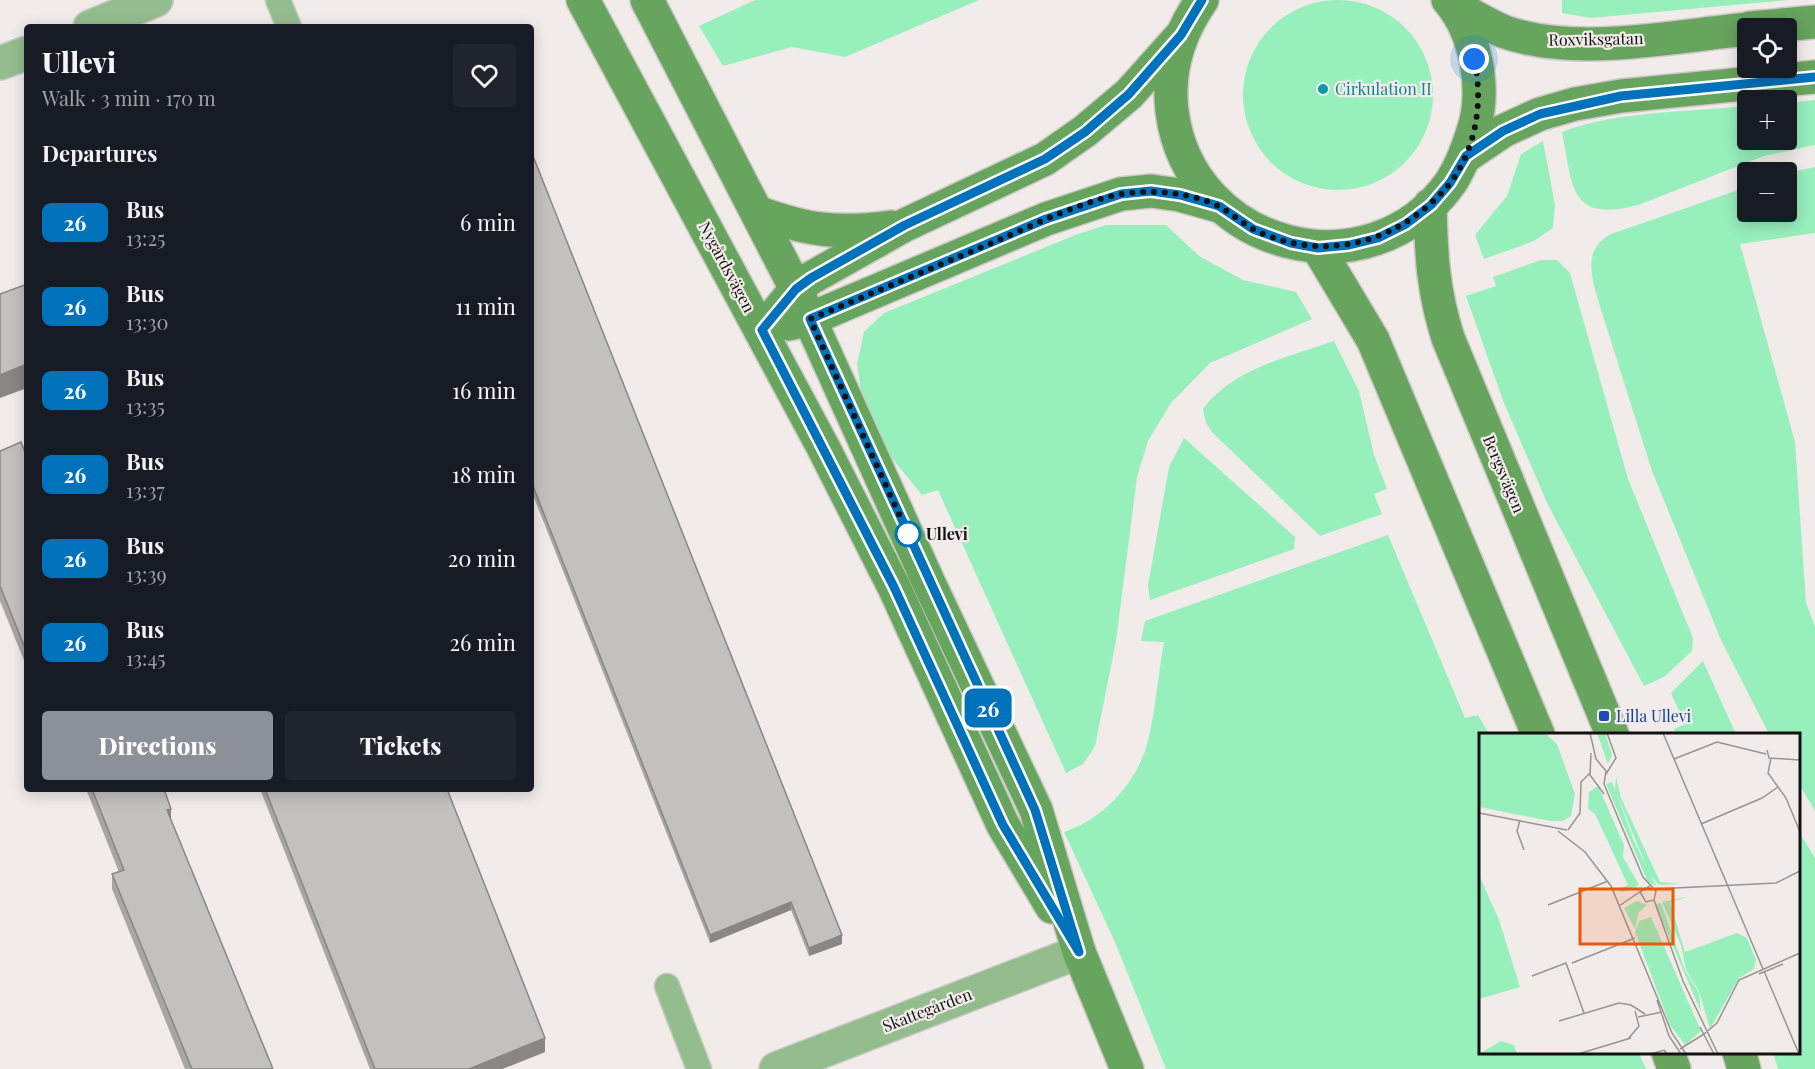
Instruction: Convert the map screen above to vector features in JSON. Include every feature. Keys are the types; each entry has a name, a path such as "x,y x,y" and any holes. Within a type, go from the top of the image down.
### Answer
{"street":[{"name":"Nygårdsvägen","path":"583,0 762,330 894,587 1003,825 1079,952"},
{"name":"Nygårdsvägen","path":"647,0 796,289 1035,810 1079,952 1127,1069"},
{"path":"762,330 796,289 905,225 1045,159 1085,132 1129,94 1181,35 1202,0"},
{"path":"1181,35 1170,96 1174,127 1184,156 1199,183 1219,206 1241,223 1265,235 1318,248 1349,245 1378,238 1406,224 1431,205 1450,183 1466,156 1477,118 1479,79 1470,40 1450,2"},
{"name":"Roxviksgatan","path":"1450,2 1503,31 1531,39 1562,42 1622,41 1737,30"},
{"path":"96,24 135,4"},
{"name":"Roxviksgatan","path":"1797,24 1815,22"},
{"path":"0,63 24,54"},
{"path":"1466,156 1503,131 1540,114 1575,104 1621,96 1815,78"},
{"path":"762,330 810,319 1046,219 1121,194 1151,191 1180,195 1219,206"},
{"name":"Bergsvägen","path":"1431,205 1432,272 1437,303 1448,338 1611,733"},
{"path":"757,212 792,225 829,232 863,231 905,225"},
{"path":"1318,248 1373,340 1537,733"},
{"name":"Skattegården","path":"776,1069 1079,952"},
{"path":"1668,1054 1674,1069"},
{"path":"1739,1054 1744,1069"}],"lane":[{"path":"278,0 288,24"},
{"path":"667,986 699,1069"}],"green space":[{"path":"755,0 979,0 845,57 792,47 723,66 699,26"},
{"path":"1338,0 1365,4 1391,16 1405,28 1417,42 1429,68 1433,95 1429,122 1417,148 1405,162 1391,174 1365,186 1338,190 1311,186 1285,174 1271,162 1259,148 1247,122 1243,95 1247,68 1259,42 1271,28 1285,16 1311,4"},
{"path":"1562,0 1789,0 1591,18 1562,13"},
{"path":"1815,100 1815,145 1797,149 1797,102"},
{"path":"1737,107 1737,150 1792,150 1749,162 1737,162 1737,166 1638,205 1599,209 1587,204 1578,196 1573,184 1562,132 1606,120 1653,113"},
{"path":"1543,141 1555,205 1553,228 1534,241 1484,259 1475,235 1507,196 1521,154"},
{"path":"1815,167 1815,233 1740,244 1795,442 1806,603 1815,627 1815,811 1800,786 1800,733 1768,733 1721,640 1652,471 1593,281 1591,263 1596,247 1611,234 1737,190 1737,222 1797,222 1797,171"},
{"path":"1106,225 1166,225 1199,256 1243,280 1296,292 1312,319 1210,363 1171,403 1148,441 1137,477 1116,641 1095,746 1083,764 1066,773 938,490 922,495 886,451 862,398 857,364 864,332 884,313 1078,234"},
{"path":"1541,260 1557,260 1570,273 1628,479 1693,638 1692,651 1664,677 1644,686 1548,505 1504,403 1466,296 1496,286 1493,277"},
{"path":"1334,341 1359,391 1374,455 1387,489 1374,494 1382,514 1320,536 1213,433 1206,423 1203,409 1215,395 1246,374"},
{"path":"1184,438 1295,537 1294,549 1150,600 1148,586 1169,467"},
{"path":"1388,535 1465,718 1478,715 1488,733 1479,733 1479,1054 1639,1054 1646,1069 1166,1069 1115,942 1064,832 1091,819 1114,800 1125,788 1141,762 1154,710 1164,642 1141,641 1145,621"},
{"path":"1703,661 1736,733 1676,733 1674,729 1685,724 1671,693"},
{"path":"1800,834 1815,858 1815,1069 1778,1069 1773,1054 1800,1054"}],"building":[{"path":"534,159 842,935 809,948 791,902 710,935 534,489"},
{"path":"24,285 24,365 0,375 0,294"},
{"path":"21,442 24,450 24,646 0,586 0,451"},
{"path":"93,792 165,792 171,809 167,810 273,1069 192,1069 112,874 124,870"},
{"path":"266,792 448,792 545,1038 469,1069 375,1069"}],"bus line":[{"name":"26","path":"1202,0 1181,35 1129,94 1085,132 1045,159 984,190 905,225 811,278 796,289 762,330 894,587 1003,825 1079,952 1035,810 810,319 1046,219 1121,194 1151,191 1180,195 1219,206 1241,223 1265,235 1291,243 1318,248 1349,245 1378,238 1406,224 1431,205 1450,183 1466,156 1503,131 1540,114 1575,104 1621,96 1815,77"}],"place":[{"name":"Cirkulation II","path":"1323,89"},
{"name":"Ullevi","path":"908,534"},
{"name":"Lilla Ullevi","path":"1604,716"}],"route":[{"path":"908,534 810,319 1046,219 1121,194 1151,191 1180,195 1219,206 1241,223 1265,235 1318,248 1349,245 1378,238 1406,224 1431,205 1450,183 1466,156 1477,118 1479,79 1474,59"}]}
